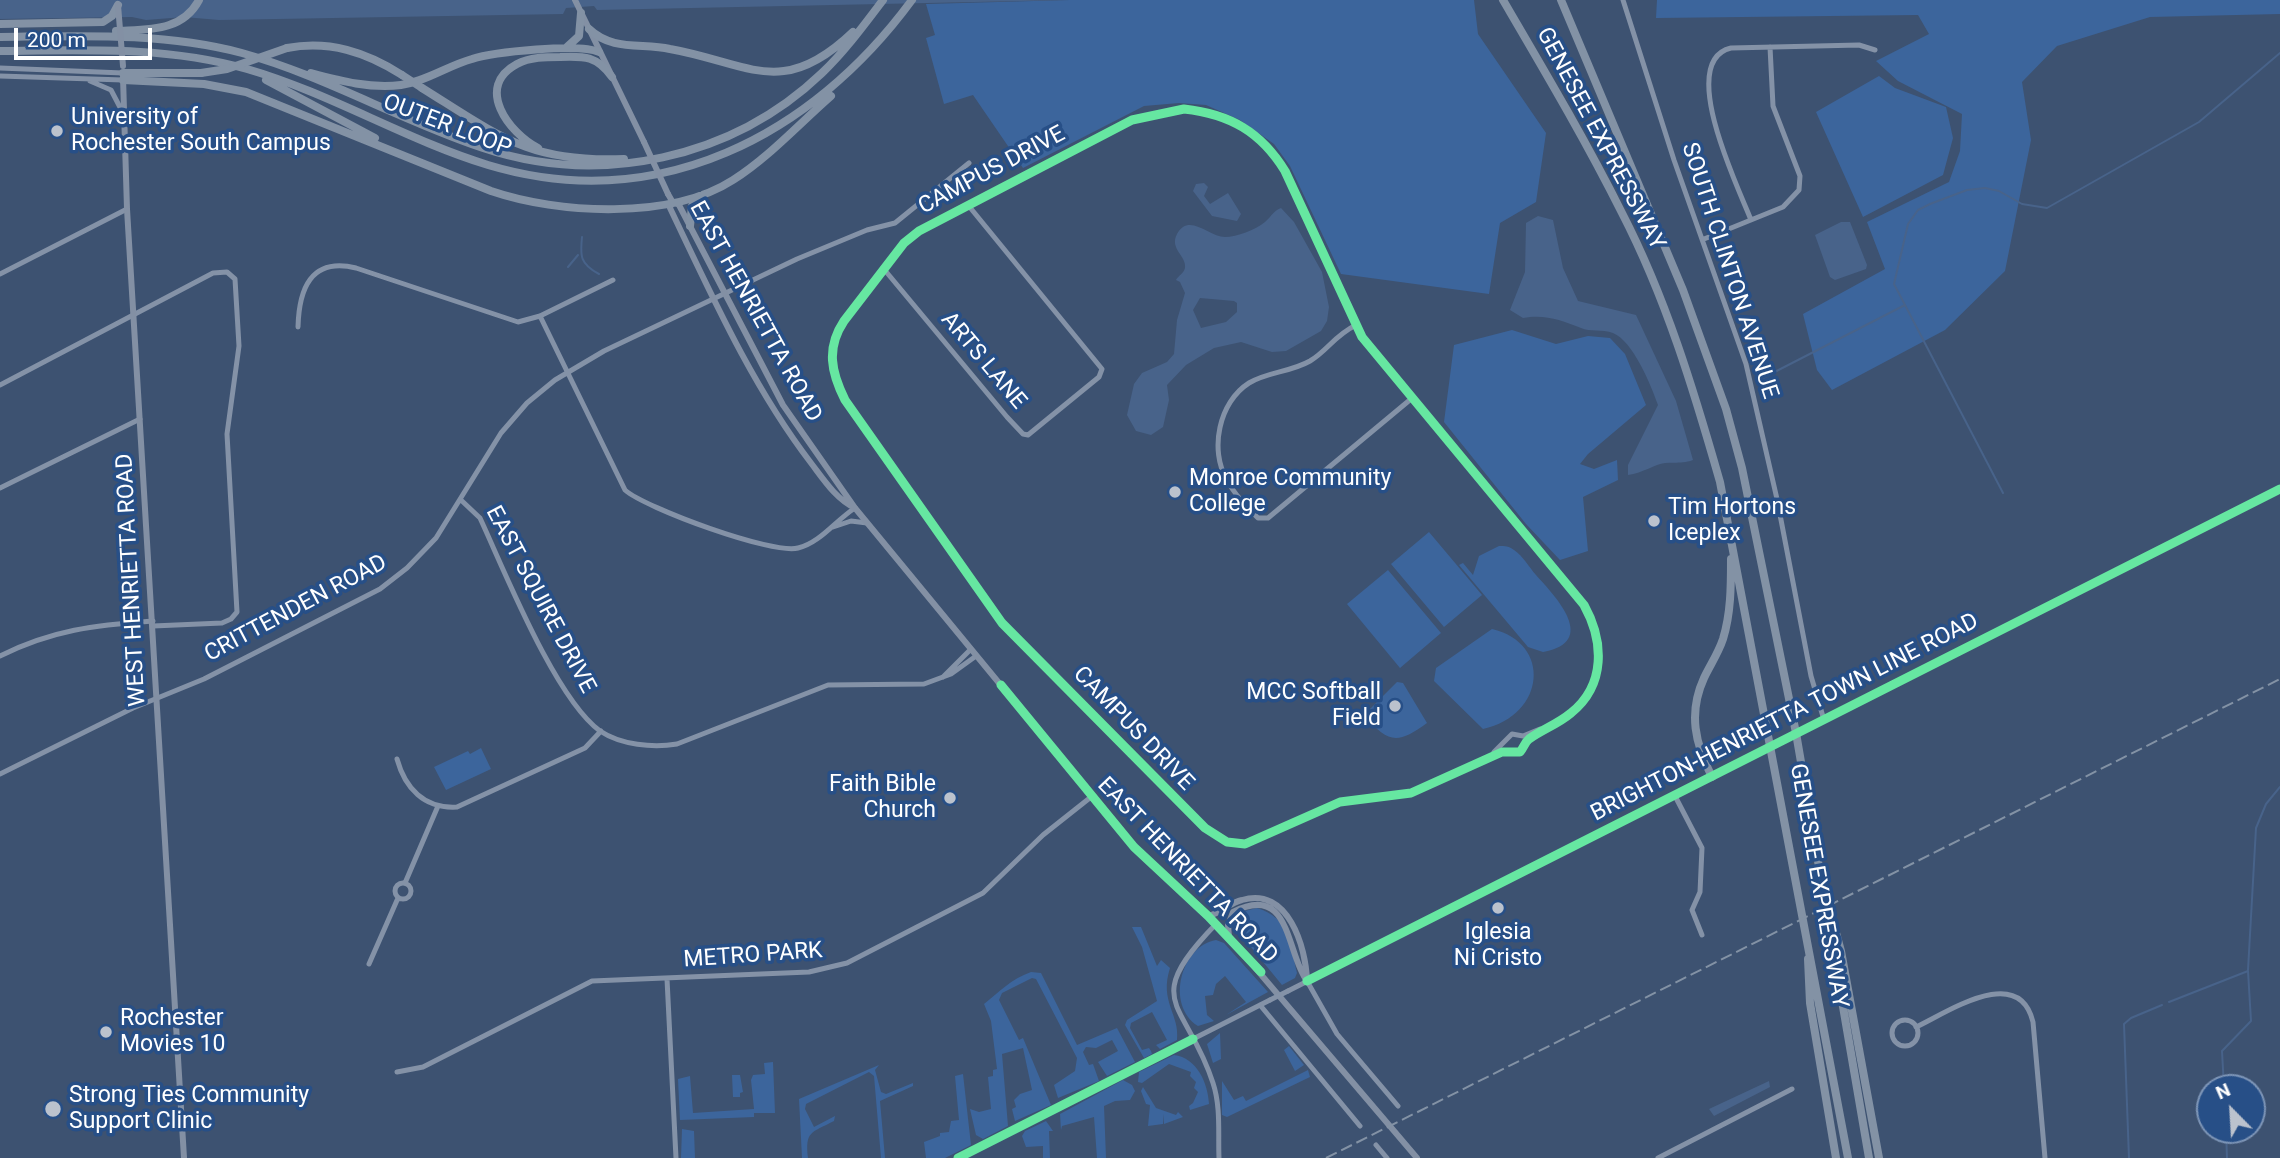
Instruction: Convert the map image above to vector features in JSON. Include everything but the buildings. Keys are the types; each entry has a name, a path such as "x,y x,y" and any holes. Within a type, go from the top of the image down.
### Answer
{"highway":[{"path":"40,36 163,27 185,18 199,0"},
{"name":"OUTER LOOP","path":"0,51 132,50 183,55 241,68 289,84 487,164 555,178 615,180 692,166 763,135 834,86 893,26 912,0"},
{"name":"GENESEE EXPRESSWAY","path":"1503,0 1623,214 1648,269 1701,416 1720,482 1730,531 1848,1158"},
{"name":"GENESEE EXPRESSWAY","path":"1561,0 1683,290 1726,409 1742,468 1794,720 1869,1158"},
{"path":"581,13 585,29 611,43 667,48 748,71 769,73 811,63 862,26 882,1"},
{"path":"0,24 103,22 113,16 118,3"},
{"name":"OUTER LOOP","path":"0,37 168,39 219,47 268,61 458,139 531,160 582,166 624,164 665,157 706,145 745,128 795,96 827,68 862,26"},
{"path":"690,226 693,204 747,170 837,90 893,26"},
{"path":"564,49 578,39 585,29"},
{"path":"123,73 201,73 227,69 287,48 312,45 347,49 371,57 519,146 554,157 647,157 706,145"},
{"path":"268,61 341,81 383,86 425,79 482,56 564,49 599,52"},
{"path":"581,159 540,149 515,133 499,107 501,82 518,64 548,57 590,57 612,77"},
{"path":"241,68 421,162"},
{"path":"123,73 246,92 500,194 550,206 608,209 713,191"},
{"path":"1712,776 1697,743 1693,717 1698,694 1718,653 1729,614 1730,531"},
{"path":"1824,888 1841,951 1881,1158"},
{"path":"1806,928 1810,1003 1836,1158"}],"main road":[{"path":"575,0 581,13"},
{"name":"WEST HENRIETTA ROAD","path":"118,3 127,209 184,1158"},
{"name":"EAST HENRIETTA ROAD","path":"585,29 612,77 670,197 679,205 783,405 855,508 1091,797 1147,861 1229,937 1417,1158"},
{"name":"EAST HENRIETTA ROAD","path":"670,197 670,208 755,379 793,440 842,502 855,508"},
{"path":"1208,916 1218,914 1243,899 1257,898 1279,907 1293,923 1307,968 1307,981"},
{"path":"1229,937 1228,925 1233,912 1261,906 1271,909 1287,926 1299,971 1307,981"}],"street":[{"name":"SOUTH CLINTON AVENUE","path":"1623,0 1755,397 1811,676 1824,720"},
{"path":"1751,220 1715,125 1710,69 1716,56 1726,49 1770,47 1860,45 1875,50"},
{"path":"1704,239 1790,202 1801,184 1773,106 1770,47"},
{"path":"0,68 123,73"},
{"path":"0,76 76,79 123,73"},
{"path":"76,79 111,90 124,116"},
{"name":"CAMPUS DRIVE","path":"1511,752 1502,752 1411,793 1340,802 1245,844 1227,842 1205,828 1003,623 845,400 832,366 836,333 883,268 904,243 919,231 1132,120 1184,109 1221,115 1250,131 1272,151 1285,172 1356,325 1411,399 1584,605 1595,626 1599,645 1597,674 1584,702 1524,745"},
{"name":"CRITTENDEN ROAD","path":"0,774 380,589 422,555 462,501 488,453 509,422 536,394 567,371 714,298 855,235 895,223 970,163"},
{"name":"ARTS LANE","path":"883,268 1023,434 1028,435 1102,374 1100,364 968,205"},
{"path":"0,274 127,209"},
{"path":"298,327 300,295 306,285 321,271 342,266 356,268 507,321 524,321 540,316 613,280"},
{"path":"0,385 213,273 227,272 235,279 239,346 227,434 237,612 222,623 153,623 70,629 47,635 0,656"},
{"path":"540,316 625,490 639,501 779,549 805,546 855,508"},
{"path":"1356,325 1338,334 1307,363 1247,384 1225,411 1219,437 1222,470 1230,486 1255,515 1265,519 1411,399"},
{"path":"0,488 140,419"},
{"name":"BRIGHTON-HENRIETTA TOWN LINE ROAD","path":"958,1158 2280,489"},
{"name":"EAST SQUIRE DRIVE","path":"462,501 480,518 553,671 575,704 601,731 636,744 666,746 691,739 828,685 920,685 943,677 976,656"},
{"path":"824,532 849,521 867,523"},
{"path":"943,677 970,650"},
{"name":"CAMPUS DRIVE","path":"1521,736 1571,713"},
{"path":"397,759 404,778 413,791 438,806 469,804 585,748 601,731"},
{"path":"1512,734 1521,736 1524,745 1520,752 1511,752 1506,743 1512,734"},
{"name":"CAMPUS DRIVE","path":"1474,765 1506,743"},
{"path":"1675,796 1702,848 1700,892 1692,909 1702,936"},
{"name":"METRO PARK","path":"676,1158 667,979 820,971 847,963 983,893 1043,835 1091,797"},
{"path":"398,898 396,887 405,883 438,806"},
{"path":"398,898 404,899 410,895 411,890 405,883"},
{"path":"369,964 398,898"},
{"path":"1216,924 1184,959 1173,981 1176,1007 1214,1085 1219,1158"},
{"path":"397,1072 422,1067 588,983 667,979"},
{"path":"1307,981 1337,1034 1398,1106"},
{"path":"1916,1027 1995,992 2011,995 2023,1002 2034,1022 2045,1158"},
{"path":"1260,1005 1360,1126"},
{"path":"1910,1021 1916,1027 1916,1039 1910,1045 1901,1045 1894,1041 1893,1029 1898,1022 1910,1021"},
{"path":"1658,1158 1792,1089"},
{"path":"1376,1145 1387,1158"}],"shaded area":[{"path":"0,0 1069,0 597,10 594,6 566,8 563,14 219,20 184,17 146,20 132,17 0,19"},
{"path":"1069,0 1474,0 1478,34 1546,133 1536,202 1500,223 1489,294 1341,274 1290,166 1274,144 1240,120 1206,105 1179,103 1144,106 1023,168 973,95 944,104 926,38 935,35 926,4"},
{"path":"1657,0 2280,0 2280,14 2150,17 2057,46 2022,82 2031,140 2005,271 1945,330 1832,390 1817,370 1803,314 1885,269 1867,222 1949,182 1960,151 1962,114 1898,81 1876,61 1929,34 1918,15 1656,18"},
{"path":"1879,76 1895,88 1946,107 1953,138 1943,175 1863,217 1816,112"},
{"path":"1204,183 1208,187 1204,196 1210,204 1228,193 1241,214 1237,221 1212,216 1193,191 1196,184"},
{"path":"1281,208 1294,222 1322,272 1329,307 1327,321 1321,331 1286,351 1272,352 1241,342 1214,348 1186,365 1167,385 1169,400 1163,427 1151,435 1136,431 1127,415 1134,384 1142,373 1167,362 1174,354 1177,320 1185,293 1180,282 1176,280 1185,268 1175,244 1177,234 1187,225 1193,225 1219,236 1235,236 1261,225","holes":["1200,298 1237,303 1237,312 1226,322 1201,328 1193,310"]},
{"path":"1538,216 1553,220 1563,268 1578,301 1636,315 1676,401 1693,460 1661,464 1628,475 1628,465 1658,405 1634,354 1613,333 1585,329 1546,317 1523,318 1510,310 1525,272 1526,223"},
{"path":"1841,222 1850,222 1867,265 1866,269 1835,280 1830,277 1815,235"},
{"path":"1512,330 1556,344 1588,336 1610,338 1625,354 1646,405 1588,454 1580,464 1594,469 1617,460 1618,480 1583,497 1588,551 1560,560 1526,524 1444,422 1454,345"},
{"path":"1429,532 1482,595 1444,627 1391,564"},
{"path":"1499,546 1510,548 1520,555 1562,606 1571,629 1568,639 1560,647 1543,652 1528,647 1459,565 1463,563 1473,575 1479,556"},
{"path":"1388,570 1441,633 1400,668 1347,604"},
{"path":"1492,629 1511,637 1525,649 1532,663 1534,679 1529,695 1519,709 1504,721 1483,729 1434,681 1436,668"},
{"name":"MCC Softball Field","path":"1397,682 1403,683 1427,723 1408,735 1393,738 1380,731 1364,715"},
{"path":"481,748 491,769 446,790 434,767"},
{"path":"1257,908 1276,918 1290,942 1297,973 1295,978 1282,985 1236,929 1235,919 1240,912"},
{"path":"1132,927 1141,927 1157,966 1161,960 1170,968 1167,980 1168,999 1177,1031 1177,1040 1160,1049 1156,1045 1167,1040 1152,1012 1131,1023 1130,1028 1142,1050 1149,1048 1151,1051 1152,1054 1144,1058 1125,1025 1127,1020 1157,1001 1142,947"},
{"path":"1216,940 1224,943 1268,992 1226,1015 1246,1002 1225,976 1216,984 1213,995 1205,996 1207,1015 1214,1021 1198,1026 1188,1017 1182,1005 1182,977 1186,964 1194,953"},
{"path":"1031,972 1041,973 1077,1045 1117,1028 1135,1062 1107,1076 1098,1062 1118,1051 1112,1040 1096,1048 1086,1047 1083,1052 1089,1065 1093,1064 1099,1081 1058,1098 1054,1085 1075,1071 1077,1058 1036,979 1032,978 1002,993 999,1000 1019,1040 1023,1038 1051,1105 1015,1121 1012,1109 1016,1107 1014,1100 1020,1094 1032,1090 1023,1048 1002,1054 1008,1126 983,1139 976,1135 970,1109 979,1112 991,1109 988,1077 993,1076 993,1070 997,1069 991,1021 984,1004 1011,982"},
{"path":"1220,1033 1221,1059 1213,1063 1207,1044"},
{"path":"1289,1046 1304,1065 1295,1071 1284,1050"},
{"path":"1174,1055 1189,1061 1200,1073 1209,1104 1190,1110 1189,1106 1198,1092 1194,1088 1196,1082 1190,1076 1191,1072 1169,1064 1142,1083 1138,1082 1139,1072"},
{"path":"773,1062 775,1113 754,1113 754,1117 680,1120 678,1079 690,1076 693,1113 754,1109 751,1080 753,1075 765,1074 764,1063"},
{"path":"879,1065 875,1070 881,1092 886,1094 913,1083 913,1086 880,1101 885,1158 881,1158 874,1076 869,1072 806,1104 805,1109 814,1127 835,1116 834,1121 811,1134 808,1158 802,1158 799,1099"},
{"path":"1308,1070 1310,1077 1227,1117 1222,1115 1222,1081 1234,1100 1243,1096 1246,1101"},
{"path":"963,1074 971,1145 945,1158 926,1158 924,1142 940,1136 940,1133 949,1132 951,1121 959,1120 955,1076"},
{"path":"732,1075 740,1075 743,1092 740,1097 733,1097"},
{"path":"1123,1080 1132,1085 1135,1091 1130,1100 1115,1101 1104,1106 1106,1158 1097,1158 1094,1117 1062,1126 1061,1130 1060,1114"},
{"path":"1769,1081 1770,1087 1714,1116 1709,1109"},
{"path":"1143,1087 1156,1108 1176,1115 1178,1112 1183,1117 1164,1124 1164,1114 1163,1124 1148,1126 1150,1105 1146,1104 1141,1091"},
{"path":"1046,1121 1053,1131 1049,1131 1050,1158 1043,1158 1043,1146 1026,1147 1022,1136 1025,1131"},
{"path":"682,1129 694,1131 695,1158 681,1158"}],"waterway":[{"path":"1761,379 1905,305 1894,284 1908,224 1918,210 1967,190 1985,188 1999,191 2022,204 2047,208 2199,122 2280,53"},
{"path":"582,237 583,259 588,267 599,274"},
{"path":"568,267 578,255"},
{"path":"1905,305 2003,493"},
{"path":"2248,970 2256,828 2266,804 2280,787"},
{"path":"2169,1002 2248,971 2251,1021 2222,1051 2223,1074"},
{"path":"2129,1158 2124,1024 2131,1018 2162,1005"},
{"path":"2226,1144 2227,1158"}],"railway":[{"path":"1326,1158 2280,679"}],"cycle path":[{"path":"1184,109 1216,115 1243,127 1276,157 1362,337 1584,605 1591,619 1598,648 1596,676 1582,702 1566,717 1529,739 1520,752 1502,752 1411,793 1340,802 1245,844 1227,842 1205,828 1002,623 845,400 836,380 832,360 838,331 844,321 904,243 919,231 1132,120 1184,109"},
{"path":"1307,981 2280,489"},
{"path":"1001,685 1134,847 1208,916 1261,972"},
{"path":"958,1158 1193,1039"}],"place":[{"name":"University of Rochester South Campus","path":"57,131"},
{"name":"Monroe Community College","path":"1175,492"},
{"name":"Tim Hortons Iceplex","path":"1654,521"},
{"name":"MCC Softball Field","path":"1395,706"},
{"name":"Faith Bible Church","path":"950,798"},
{"name":"Iglesia Ni Cristo","path":"1498,908"},
{"name":"Rochester Movies 10","path":"106,1032"},
{"name":"Strong Ties Community Support Clinic","path":"53,1109"}]}
